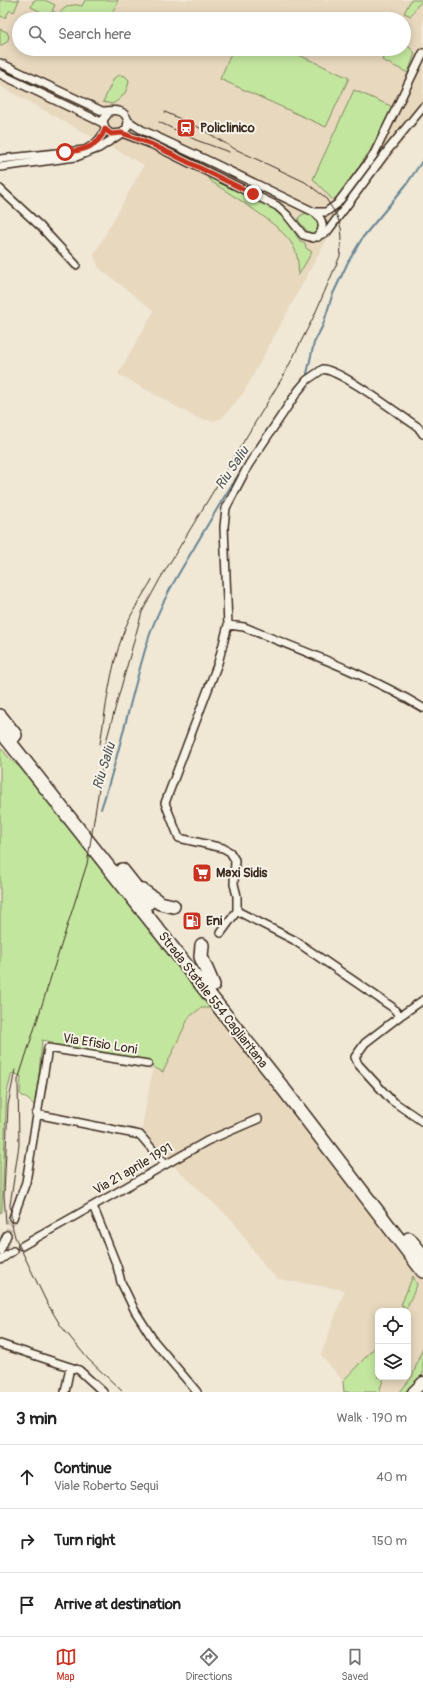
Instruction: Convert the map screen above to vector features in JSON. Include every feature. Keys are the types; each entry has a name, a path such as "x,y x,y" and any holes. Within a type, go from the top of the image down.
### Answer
{"highway":[{"name":"Strada Statale 554 Cagliaritana","path":"0,716 94,843 423,1272"},
{"name":"Strada Statale 554 Cagliaritana","path":"0,730 81,825"},
{"name":"Strada Statale 554 Cagliaritana","path":"94,843 135,886 423,1256"},
{"path":"135,886 160,903 173,906"},
{"path":"202,945 201,957 213,985"}],"main road":[{"path":"413,1392 423,1382"}],"street":[{"path":"314,212 326,212 337,204 373,156 423,53"},
{"path":"0,63 102,111 122,111 128,121 142,130 314,212 318,215 323,224 323,229 318,237"},
{"path":"0,74 104,126 111,134 120,134 151,144 276,206 287,215 303,235 308,238 318,237 327,232 388,150 423,107"},
{"path":"0,159 86,150 103,136 104,116 110,111"},
{"path":"0,166 81,156 99,148 120,134 127,128 128,121"},
{"path":"0,189 40,226 76,265"},
{"path":"221,933 238,911 237,896 234,884 235,860 230,852 223,848 179,838 165,803 218,663 228,625 224,527 226,508 249,464 307,380 323,369 329,370 352,382 418,428 423,434"},
{"path":"228,625 244,627 335,664 395,691 423,708"},
{"path":"238,911 294,940 392,1007 400,1016"},
{"path":"423,1000 365,1043 356,1057 358,1064 379,1089 391,1100 423,1122"},
{"name":"Via Efisio Loni","path":"36,1114 43,1085 48,1048 148,1064"},
{"path":"13,1218 26,1182 36,1114 140,1135 165,1164"},
{"name":"Via 21 aprile 1991","path":"22,1246 207,1141 258,1119"},
{"path":"93,1206 117,1266 121,1282 135,1311 154,1341 197,1392"},
{"path":"0,1251 7,1235"},
{"path":"0,1260 13,1251"},
{"path":"0,1344 79,1370 103,1392"},
{"path":"65,1392 70,1367"}],"shaded area":[{"path":"0,0 423,0 423,116 329,235 244,392 222,418 213,421 199,419 118,374 154,311 99,268 94,255 144,165 0,86"},
{"path":"201,1008 214,1008 423,1280 423,1347 411,1378 411,1308 406,1308 417,1285 401,1305 404,1306 403,1308 375,1308 375,1347 343,1381 321,1355 345,1290 278,1279 266,1268 233,1221 164,1157 142,1128 153,1067 163,1072 189,1017"},
{"path":"383,1380 410,1380 400,1392 379,1392"}],"green space":[{"path":"0,0 19,0 14,12 10,10 5,18 0,16"},
{"path":"34,0 45,0 55,5 52,11 54,12 41,12 31,7"},
{"path":"85,0 118,0 113,12 61,12 69,6 82,6"},
{"path":"411,0 423,0 411,16 411,12 405,12"},
{"path":"0,29 7,32 9,37 7,42 0,46"},
{"path":"411,49 415,53 408,73 382,60 383,56 411,56"},
{"path":"230,56 301,56 349,78 326,127 220,79"},
{"path":"120,75 125,76 129,80 124,94 119,100 112,104 103,102 114,78"},
{"path":"354,90 393,107 370,151 339,195 333,200 313,179"},
{"path":"210,172 282,213 300,241 305,243 306,248 312,252 298,276 296,251 286,236 267,219 212,182 206,175"},
{"path":"308,212 315,217 319,224 319,230 314,234 308,232 298,220 300,216"},
{"path":"0,747 11,760 27,773 214,1008 201,1008 189,1017 163,1072 153,1067 151,1061 88,1050 55,1047 52,1042 42,1040 35,1106 20,1094 21,1076 12,1073 7,1092 2,1212 0,1213"},
{"path":"413,1276 417,1285 406,1308 403,1308 404,1306 401,1305"},
{"path":"375,1347 375,1380 383,1380 379,1392 344,1392 343,1381"},
{"path":"423,1347 423,1374 405,1392 400,1392 412,1377"}],"waterway":[{"name":"Riu Saliu","path":"306,378 314,343 323,325 332,296 348,262 363,237 406,185 423,160"},
{"name":"Riu Saliu","path":"101,809 153,625 181,569 243,468"}],"tunnel":[{"path":"7,1235 13,1218"}],"tram line":[{"path":"123,1392 88,1359 61,1326 47,1303 15,1237 10,1205 19,1145 18,1080 87,864 107,738 142,612 160,579 284,375 314,316 340,256 342,238 341,228 337,216 325,197 305,182 233,148 200,128 165,112"},
{"path":"159,122 196,140 229,152"},
{"path":"100,744 109,689 123,634 136,606 152,580"},
{"path":"6,1223 4,1195 8,1105 15,1070"}],"place":[{"name":"Policlinico","path":"186,128"},
{"name":"Maxi Sidis","path":"202,873"},
{"name":"Eni","path":"192,921"}],"route":[{"path":"65,152 86,150 103,136 105,129 111,134 115,135 122,133 151,144 253,194"}]}
